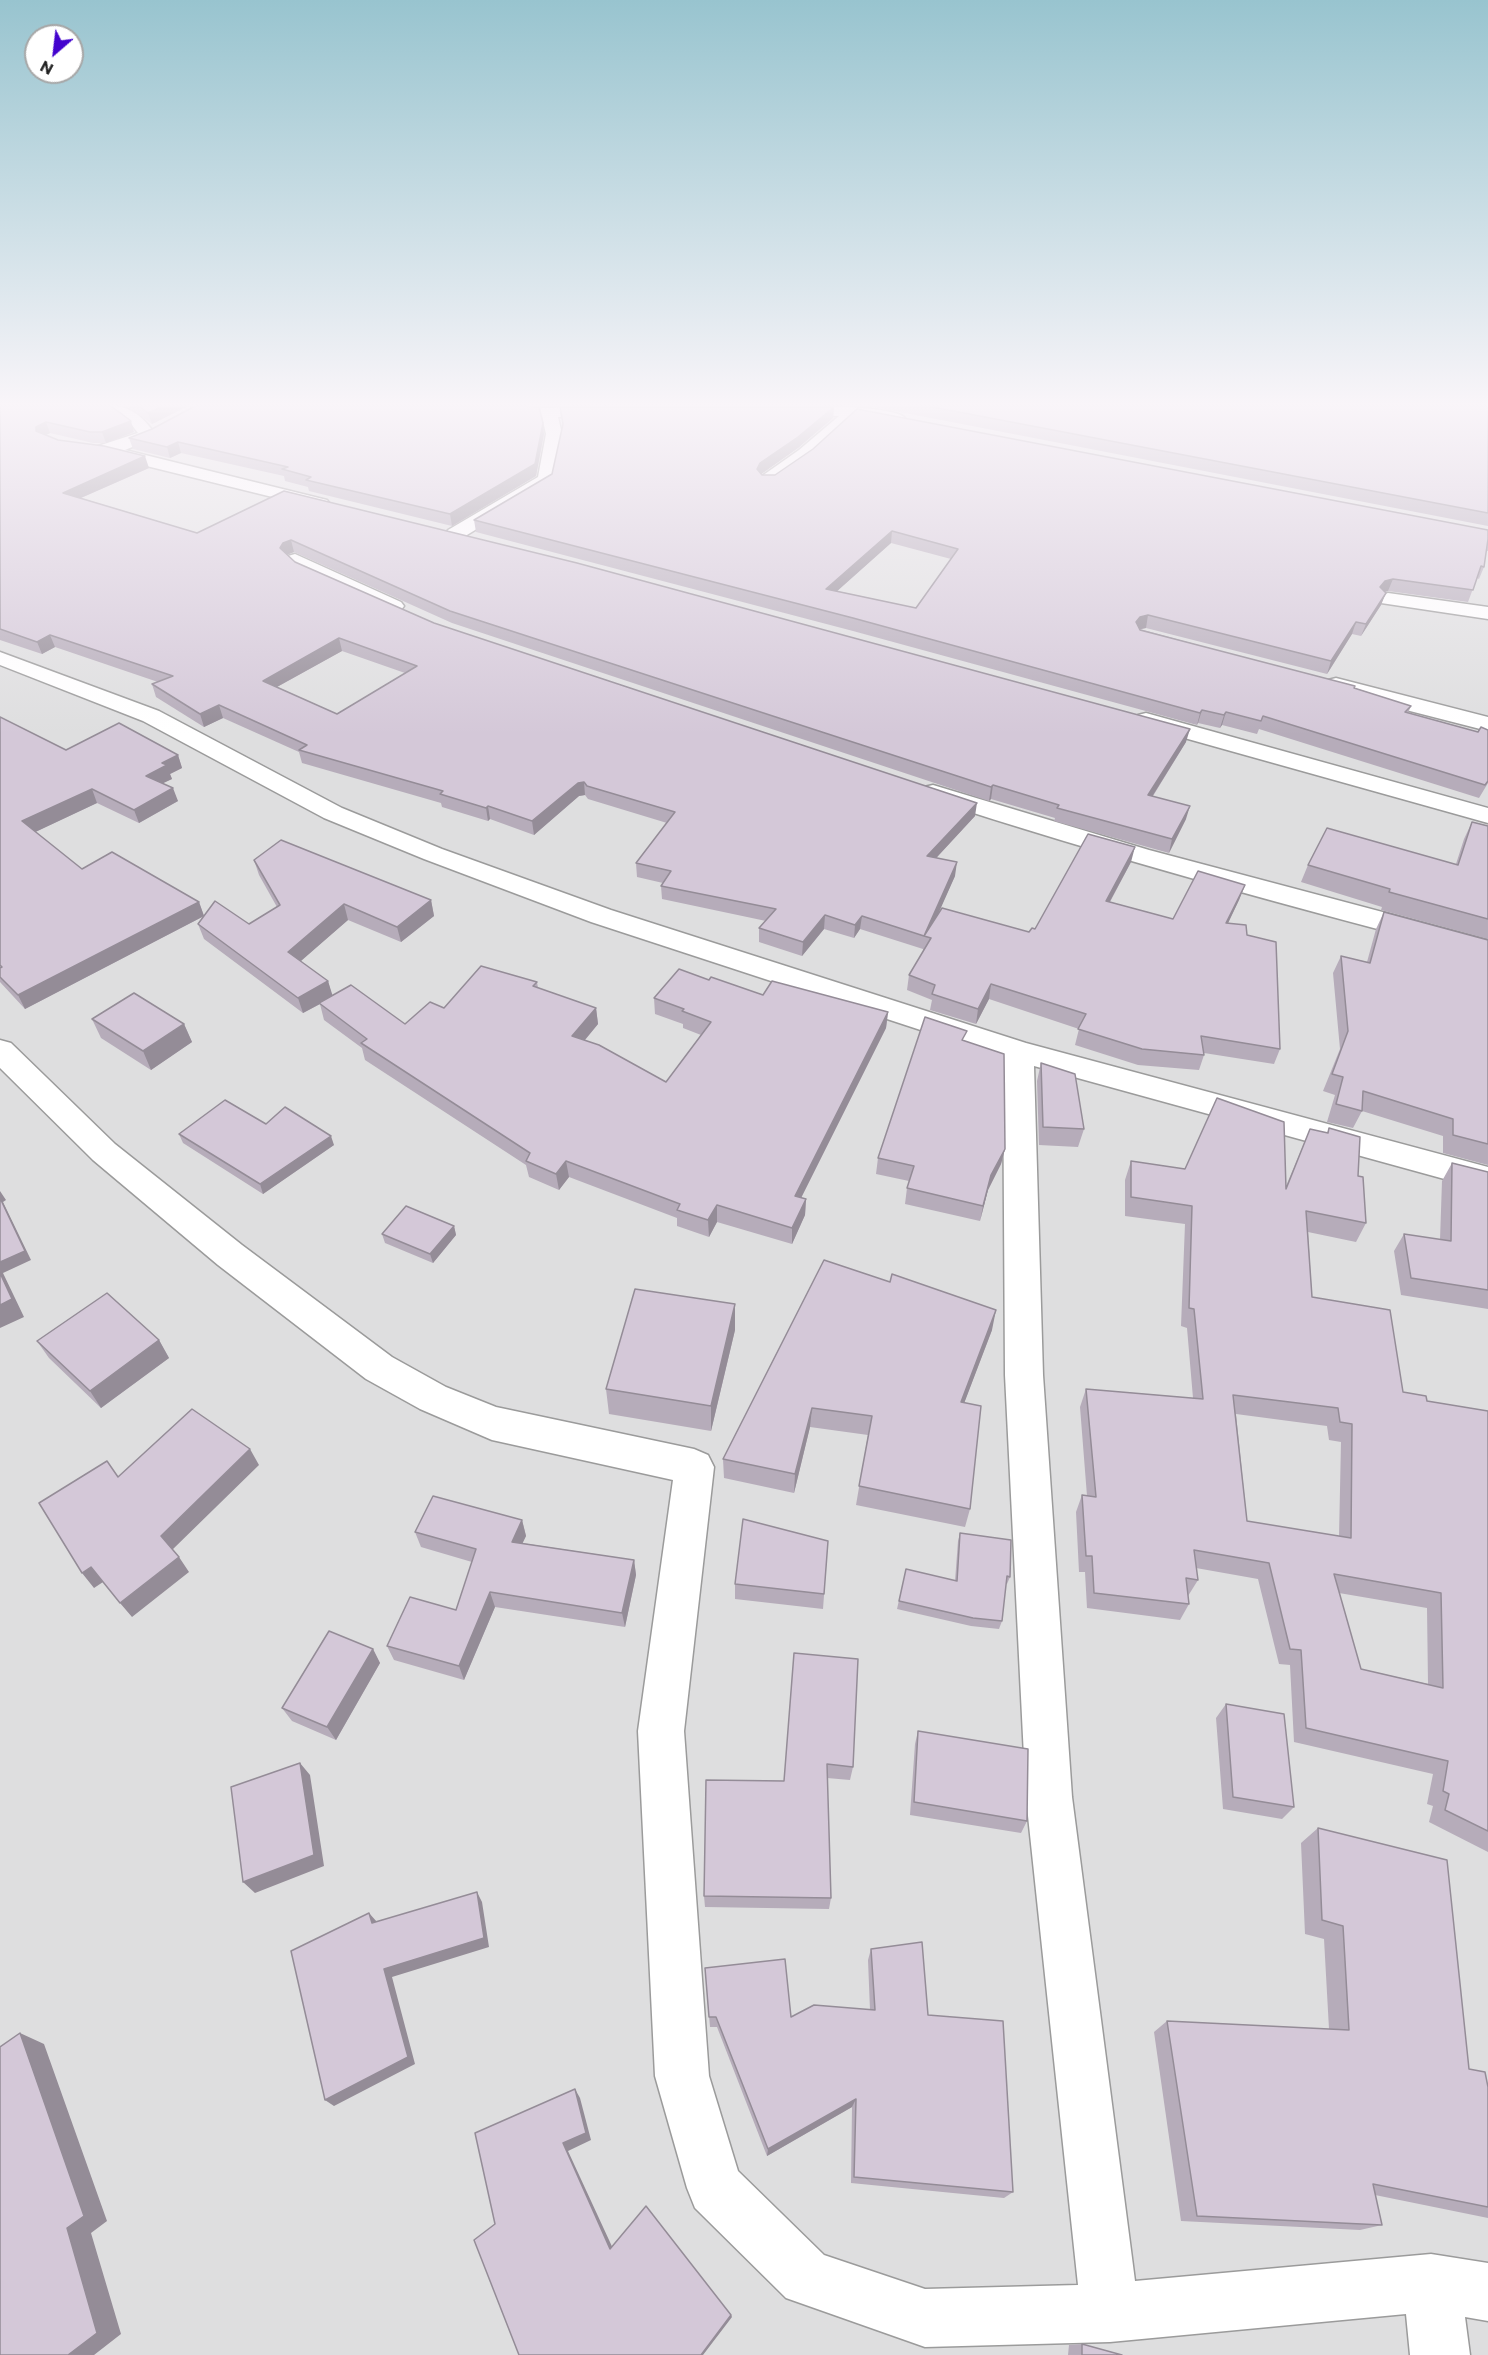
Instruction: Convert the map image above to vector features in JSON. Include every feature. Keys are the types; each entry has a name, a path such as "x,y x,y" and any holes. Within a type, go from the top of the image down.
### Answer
{"street":[{"path":"478,540 449,533 482,515"},
{"path":"295,560 306,568 414,615"},
{"path":"1388,599 1488,613"},
{"path":"0,658 152,716 333,813 433,854 601,916 1018,1051 1488,1179"},
{"path":"1316,680 1488,724"},
{"path":"1121,713 1488,816"},
{"path":"910,784 1034,825 1305,901 1488,949"},
{"path":"0,1050 104,1152 230,1255 379,1368 433,1398 492,1423 694,1467 661,1731 682,2076 715,2188 806,2278 926,2318 1110,2313 1431,2283 1488,2292"},
{"path":"1018,1051 1024,1375 1049,1797 1110,2313"},
{"path":"1431,2283 1440,2355"}],"shaded area":[{"path":"0,515 1488,515 1488,2355 0,2355"}],"building":[{"path":"0,515 136,515 197,533 234,515 381,515 577,563 1190,729 1148,795 1190,806 1172,839 1057,808 1059,805 993,785 991,787 450,611 291,540 283,543 280,548 295,562 434,623 977,803 927,856 957,862 924,936 862,916 855,925 825,915 803,942 759,928 776,909 661,886 671,871 636,863 675,812 587,786 584,782 578,783 532,821 488,806 486,808 440,794 443,791 299,750 307,745 219,705 200,714 152,684 173,676 50,635 37,642 0,629","holes":["339,638 417,666 337,714 263,681"]},
{"path":"483,515 1409,515 1488,530 1484,567 1481,566 1473,590 1393,579 1385,581 1380,587 1386,593 1366,624 1356,622 1331,661 1148,615 1140,617 1136,622 1140,630 1355,686 1354,688 1411,706 1405,712 1478,732 1481,727 1488,730 1488,781 1485,785 1263,716 1261,721 1226,712 1224,715 1202,710 1200,713 853,618 474,520","holes":["892,531 958,549 916,608 826,589"]},
{"path":"0,717 66,750 119,723 178,755 162,763 167,765 146,776 173,788 134,810 92,789 22,821 82,869 112,852 199,902 18,995 0,977 2,967 0,965"},
{"path":"1472,822 1488,826 1488,919 1389,892 1390,889 1308,865 1327,828 1458,865"},
{"path":"1088,834 1135,847 1106,901 1173,919 1198,871 1245,885 1226,923 1246,925 1247,935 1276,942 1280,1049 1201,1036 1204,1055 1142,1049 1078,1029 1086,1014 991,984 978,1009 932,994 935,985 909,975 931,938 924,936 942,908 1029,932 1032,928 1035,929"},
{"path":"281,840 431,900 397,927 344,904 288,952 328,981 298,998 198,924 215,901 249,924 280,905 254,860"},
{"path":"1384,912 1488,940 1488,1144 1453,1135 1453,1119 1363,1091 1362,1111 1336,1104 1343,1077 1332,1074 1348,1031 1341,956 1370,963"},
{"path":"481,966 537,982 533,986 596,1008 572,1036 599,1045 666,1082 711,1022 654,998 679,969 709,980 711,977 763,995 772,981 888,1012 795,1196 806,1199 792,1228 717,1205 708,1220 677,1210 680,1204 566,1161 556,1174 526,1161 530,1153 361,1043 367,1039 319,1003 351,985 405,1024 430,1002 444,1008"},
{"path":"134,993 184,1024 143,1051 92,1019"},
{"path":"925,1017 967,1031 962,1040 1004,1054 1005,1149 991,1175 983,1206 907,1188 914,1166 878,1158"},
{"path":"1041,1063 1075,1074 1084,1129 1043,1127"},
{"path":"1217,1098 1284,1122 1286,1189 1310,1129 1328,1133 1329,1128 1360,1137 1358,1176 1363,1177 1366,1223 1306,1211 1312,1297 1390,1310 1403,1392 1426,1396 1427,1401 1488,1411 1488,1831 1445,1810 1449,1794 1443,1791 1448,1761 1306,1728 1301,1650 1290,1649 1269,1563 1194,1550 1198,1580 1186,1578 1189,1604 1094,1593 1092,1556 1086,1556 1082,1495 1096,1497 1086,1389 1203,1399 1194,1309 1189,1308 1192,1206 1131,1197 1131,1161 1185,1169","holes":["1233,1395 1338,1408 1340,1422 1352,1424 1351,1538 1247,1521","1334,1574 1441,1593 1443,1688 1361,1669"]},
{"path":"225,1100 266,1124 285,1107 331,1136 260,1184 179,1134"},
{"path":"1452,1163 1488,1172 1488,1290 1411,1278 1404,1234 1451,1241"},
{"path":"0,1198 25,1251 0,1262"},
{"path":"406,1206 454,1226 430,1254 382,1234"},
{"path":"824,1260 890,1282 892,1274 996,1310 961,1402 981,1406 970,1509 859,1486 872,1416 812,1408 795,1474 723,1459"},
{"path":"0,1273 12,1299 0,1305"},
{"path":"635,1289 735,1304 711,1406 606,1389"},
{"path":"107,1293 159,1340 90,1391 37,1341"},
{"path":"192,1409 250,1449 161,1536 179,1557 120,1603 91,1567 82,1573 39,1503 107,1461 118,1477"},
{"path":"433,1496 522,1520 512,1542 634,1560 622,1613 490,1592 459,1666 387,1646 410,1597 456,1610 476,1549 415,1532"},
{"path":"743,1519 828,1541 824,1594 735,1584"},
{"path":"960,1533 1011,1540 1010,1577 1007,1576 1002,1621 973,1618 899,1601 906,1569 957,1581"},
{"path":"329,1631 373,1649 327,1727 282,1708"},
{"path":"794,1653 858,1659 853,1767 827,1764 831,1898 704,1896 706,1780 784,1781"},
{"path":"1226,1704 1284,1714 1294,1807 1233,1797"},
{"path":"918,1731 1028,1749 1027,1821 914,1802"},
{"path":"300,1763 314,1855 243,1882 231,1787"},
{"path":"1318,1828 1447,1860 1469,2069 1485,2072 1488,2087 1488,2207 1373,2184 1382,2225 1197,2216 1167,2021 1349,2030 1343,1926 1322,1920"},
{"path":"477,1892 484,1938 384,1969 408,2057 325,2100 291,1951 369,1913 372,1923"},
{"path":"922,1942 928,2015 1003,2021 1013,2192 854,2177 856,2099 768,2149 716,2017 709,2017 705,1968 785,1959 791,2017 814,2005 875,2010 871,1949"},
{"path":"20,2033 84,2216 67,2228 97,2333 68,2355 0,2355 0,2047"},
{"path":"575,2089 586,2133 563,2143 610,2249 646,2206 731,2315 701,2355 519,2355 474,2240 495,2224 475,2133"},
{"path":"1082,2344 1122,2355 1082,2355"}]}
